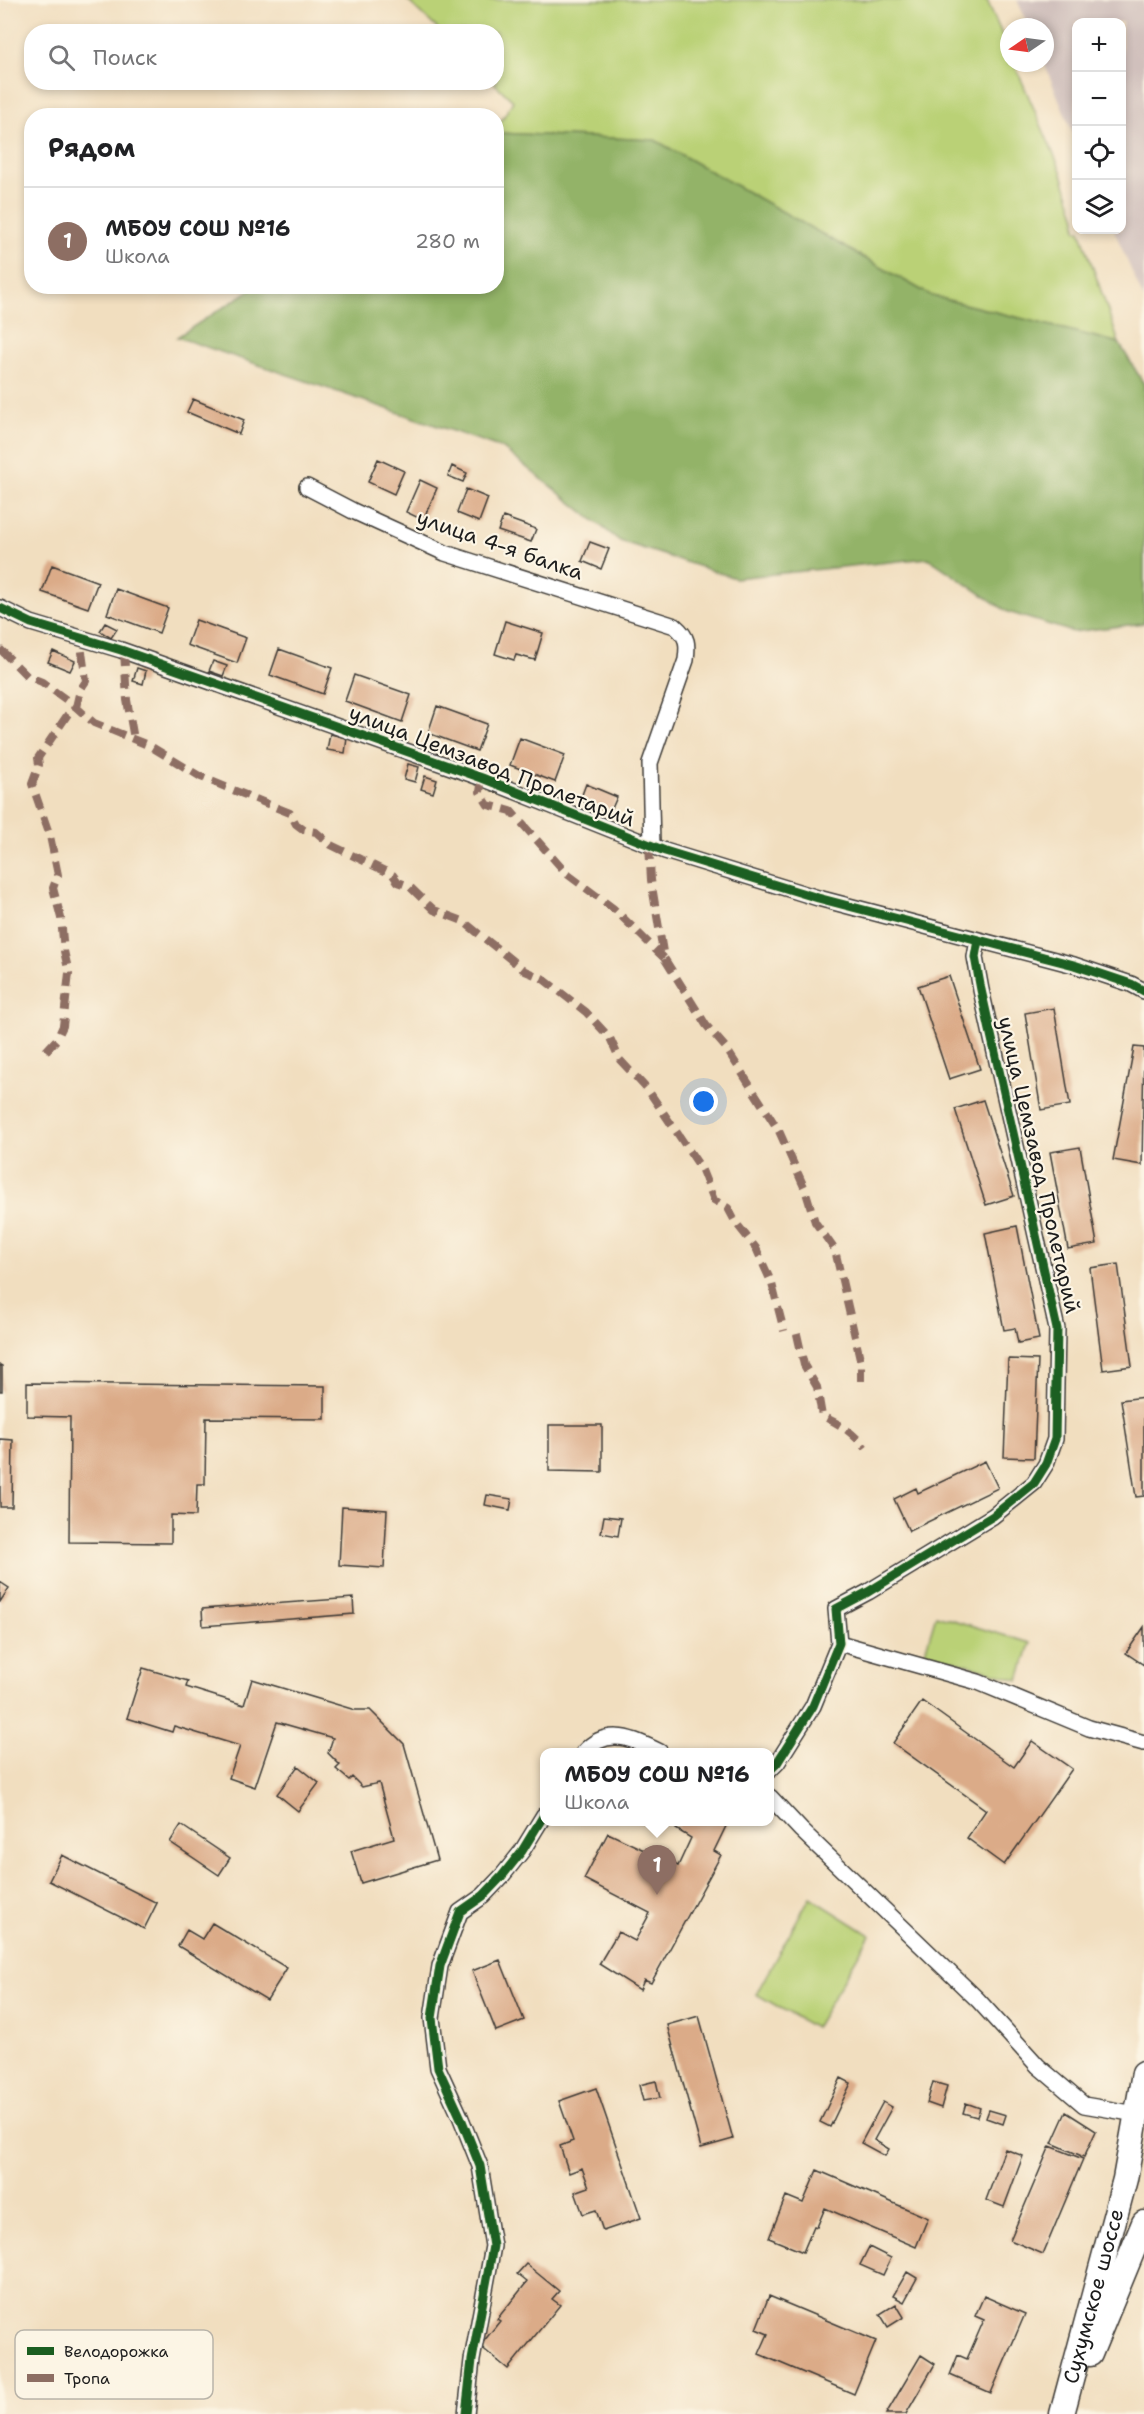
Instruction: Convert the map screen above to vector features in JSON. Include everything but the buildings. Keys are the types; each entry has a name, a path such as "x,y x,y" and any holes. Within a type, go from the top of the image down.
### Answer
{"highway":[{"name":"Сухумское шоссе","path":"1064,2414 1125,2179 1144,2073"},
{"name":"Сухумское шоссе","path":"1064,2414 1144,2223"}],"street":[{"name":"улица 4-я балка","path":"307,487 353,511 445,553 675,626 684,633 688,642 686,660 650,763 652,846"},
{"name":"улица Цемзавод Пролетарий","path":"0,608 31,624 121,650 499,784 652,846 818,898 1074,965 1131,984 1144,991"},
{"name":"улица Цемзавод Пролетарий","path":"774,1766 813,1706 839,1643 836,1609 993,1516 1034,1483 1046,1464 1055,1439 1057,1329 981,990 975,957 978,939"},
{"path":"839,1643 978,1682 1089,1728 1144,1743"},
{"path":"590,1748 606,1736 625,1737 651,1748"},
{"path":"774,1801 978,2000 1038,2066 1084,2105 1136,2114"},
{"path":"466,2414 472,2360 493,2246 480,2166 438,2068 432,2018 440,1966 460,1912 483,1896 502,1876 522,1851 540,1822"}],"shaded area":[{"path":"1017,0 1144,0 1144,300 1116,234 1126,234 1126,18 1072,18 1072,131 1048,72 1054,72 1054,18 1025,18"}],"green space":[{"path":"407,0 987,0 1000,30 1000,72 1018,72 1061,171 1072,205 1072,234 1081,234 1119,343 932,296 655,140 504,133 504,116 513,101 501,90 504,90 504,24 433,24"},
{"path":"504,133 655,140 932,296 1119,343 1144,384 1144,623 1073,632 1008,612 928,558 735,578 620,541 502,448 177,337 244,294 504,294"},
{"path":"936,1615 1030,1643 1019,1680 925,1652"},
{"path":"810,1897 870,1935 815,2028 756,1994"}],"marked path":[{"path":"46,1051 57,1039 63,1026 69,973 61,918 53,888 58,875 50,836 32,784 39,765 38,758 68,714 76,707 80,690 86,681 80,638"},
{"path":"0,649 27,676 42,682 94,723 150,746 201,777 290,813 296,824 304,830 316,832 331,845 393,875 398,882 409,886 434,910 463,921 525,971 542,978 586,1012 610,1038 620,1060 648,1090 701,1168 714,1200 728,1208 736,1223 756,1248 772,1284 784,1331"},
{"path":"124,651 127,700 134,739"},
{"path":"482,778 480,792 488,805 511,811 567,874 614,909 664,958"},
{"path":"649,845 651,880 664,958 706,1025 726,1048 779,1131 805,1189 815,1222 835,1250 861,1363 861,1381"},
{"path":"797,1334 804,1365 817,1387 822,1416 846,1429 865,1448"}],"cycle path":[{"path":"0,608 31,623 121,650 482,778 665,851 818,898 1074,965 1131,984 1144,991"},
{"path":"774,1766 813,1706 839,1643 836,1609 993,1516 1034,1483 1046,1464 1055,1439 1057,1329 981,990 975,957 978,940"},
{"path":"466,2414 472,2360 493,2246 480,2166 438,2068 432,2018 440,1966 460,1912 483,1896 502,1876 522,1851 540,1822"}],"place":[{"name":"МБОУ СОШ №16","path":"657,1895"}]}
